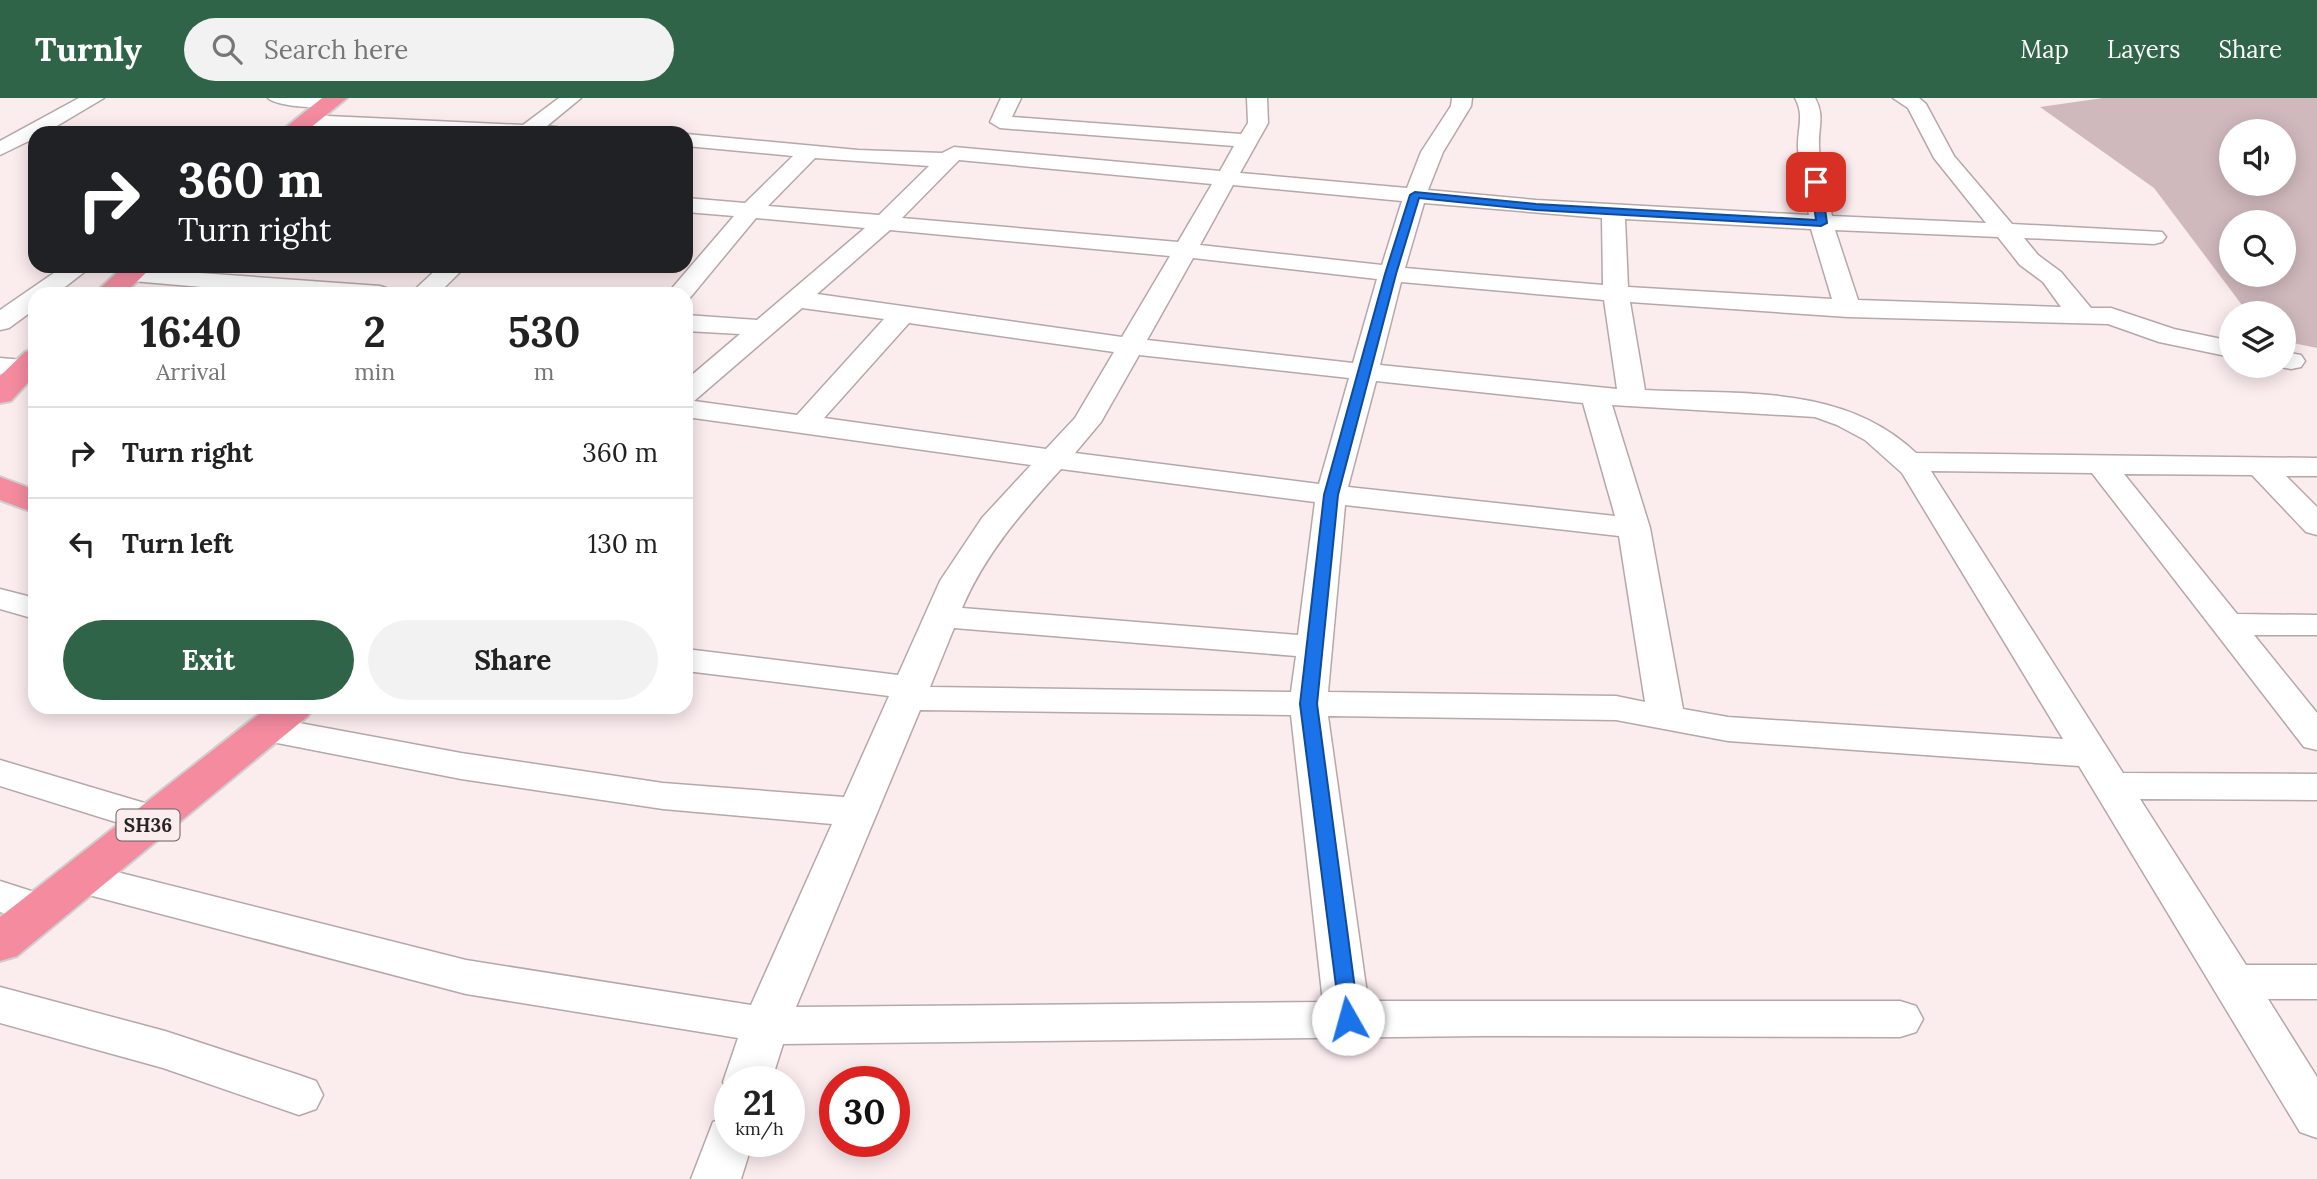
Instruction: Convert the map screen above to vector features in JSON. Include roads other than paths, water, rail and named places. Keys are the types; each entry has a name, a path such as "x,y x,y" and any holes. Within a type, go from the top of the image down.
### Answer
{"highway":[{"path":"299,126 334,100"},
{"path":"116,287 132,273"},
{"path":"0,394 20,364"},
{"path":"0,487 28,500"},
{"name":"SH36","path":"0,943 281,718"}],"street":[{"path":"42,126 94,98"},
{"path":"278,98 334,100"},
{"path":"535,126 571,98"},
{"path":"1011,98 1000,122 1247,141"},
{"path":"752,1066 765,1026 957,580 993,525 1087,422 1258,123 1257,98"},
{"path":"1348,1019 1308,704 1331,495 1415,195 1432,152 1461,106 1462,98"},
{"path":"1805,98 1810,107 1812,124 1808,145 1821,223 1826,247 1848,309"},
{"path":"1903,98 1916,104 1945,158 2008,231 2029,260 2052,276 2085,316"},
{"path":"0,149 28,134"},
{"path":"693,141 947,160"},
{"path":"696,262 810,151"},
{"path":"693,382 886,221 954,153 1613,212 2154,237"},
{"path":"693,206 886,221 1184,250 1391,274 1616,293 1848,309 2110,316 2168,337 2219,347"},
{"path":"1613,212 1616,293 1632,397"},
{"path":"50,287 70,273"},
{"path":"166,273 309,287"},
{"path":"432,287 446,273"},
{"path":"794,299 1130,346 1364,372 1595,396 1829,410 1871,432 1908,461 2317,1118"},
{"path":"0,322 28,302"},
{"path":"804,424 903,314"},
{"path":"693,323 761,328"},
{"path":"1595,396 1634,528 1666,717"},
{"path":"693,409 1331,495 1634,528"},
{"path":"1908,461 2317,467"},
{"path":"2100,464 2317,738"},
{"path":"2260,466 2317,525"},
{"path":"1,599 28,607"},
{"path":"941,617 1314,647"},
{"path":"2227,624 2317,625"},
{"path":"693,661 909,693 1308,704 1616,708 1728,729 2091,754"},
{"path":"281,718 461,766 663,796 858,812"},
{"path":"0,773 154,820"},
{"path":"2111,786 2317,787"},
{"path":"81,878 466,977 698,1012 765,1026 1348,1019 1900,1019"},
{"path":"0,896 41,911"},
{"path":"2233,982 2317,982"},
{"path":"0,1006 165,1050 299,1095"},
{"path":"716,1179 723,1157"}]}
